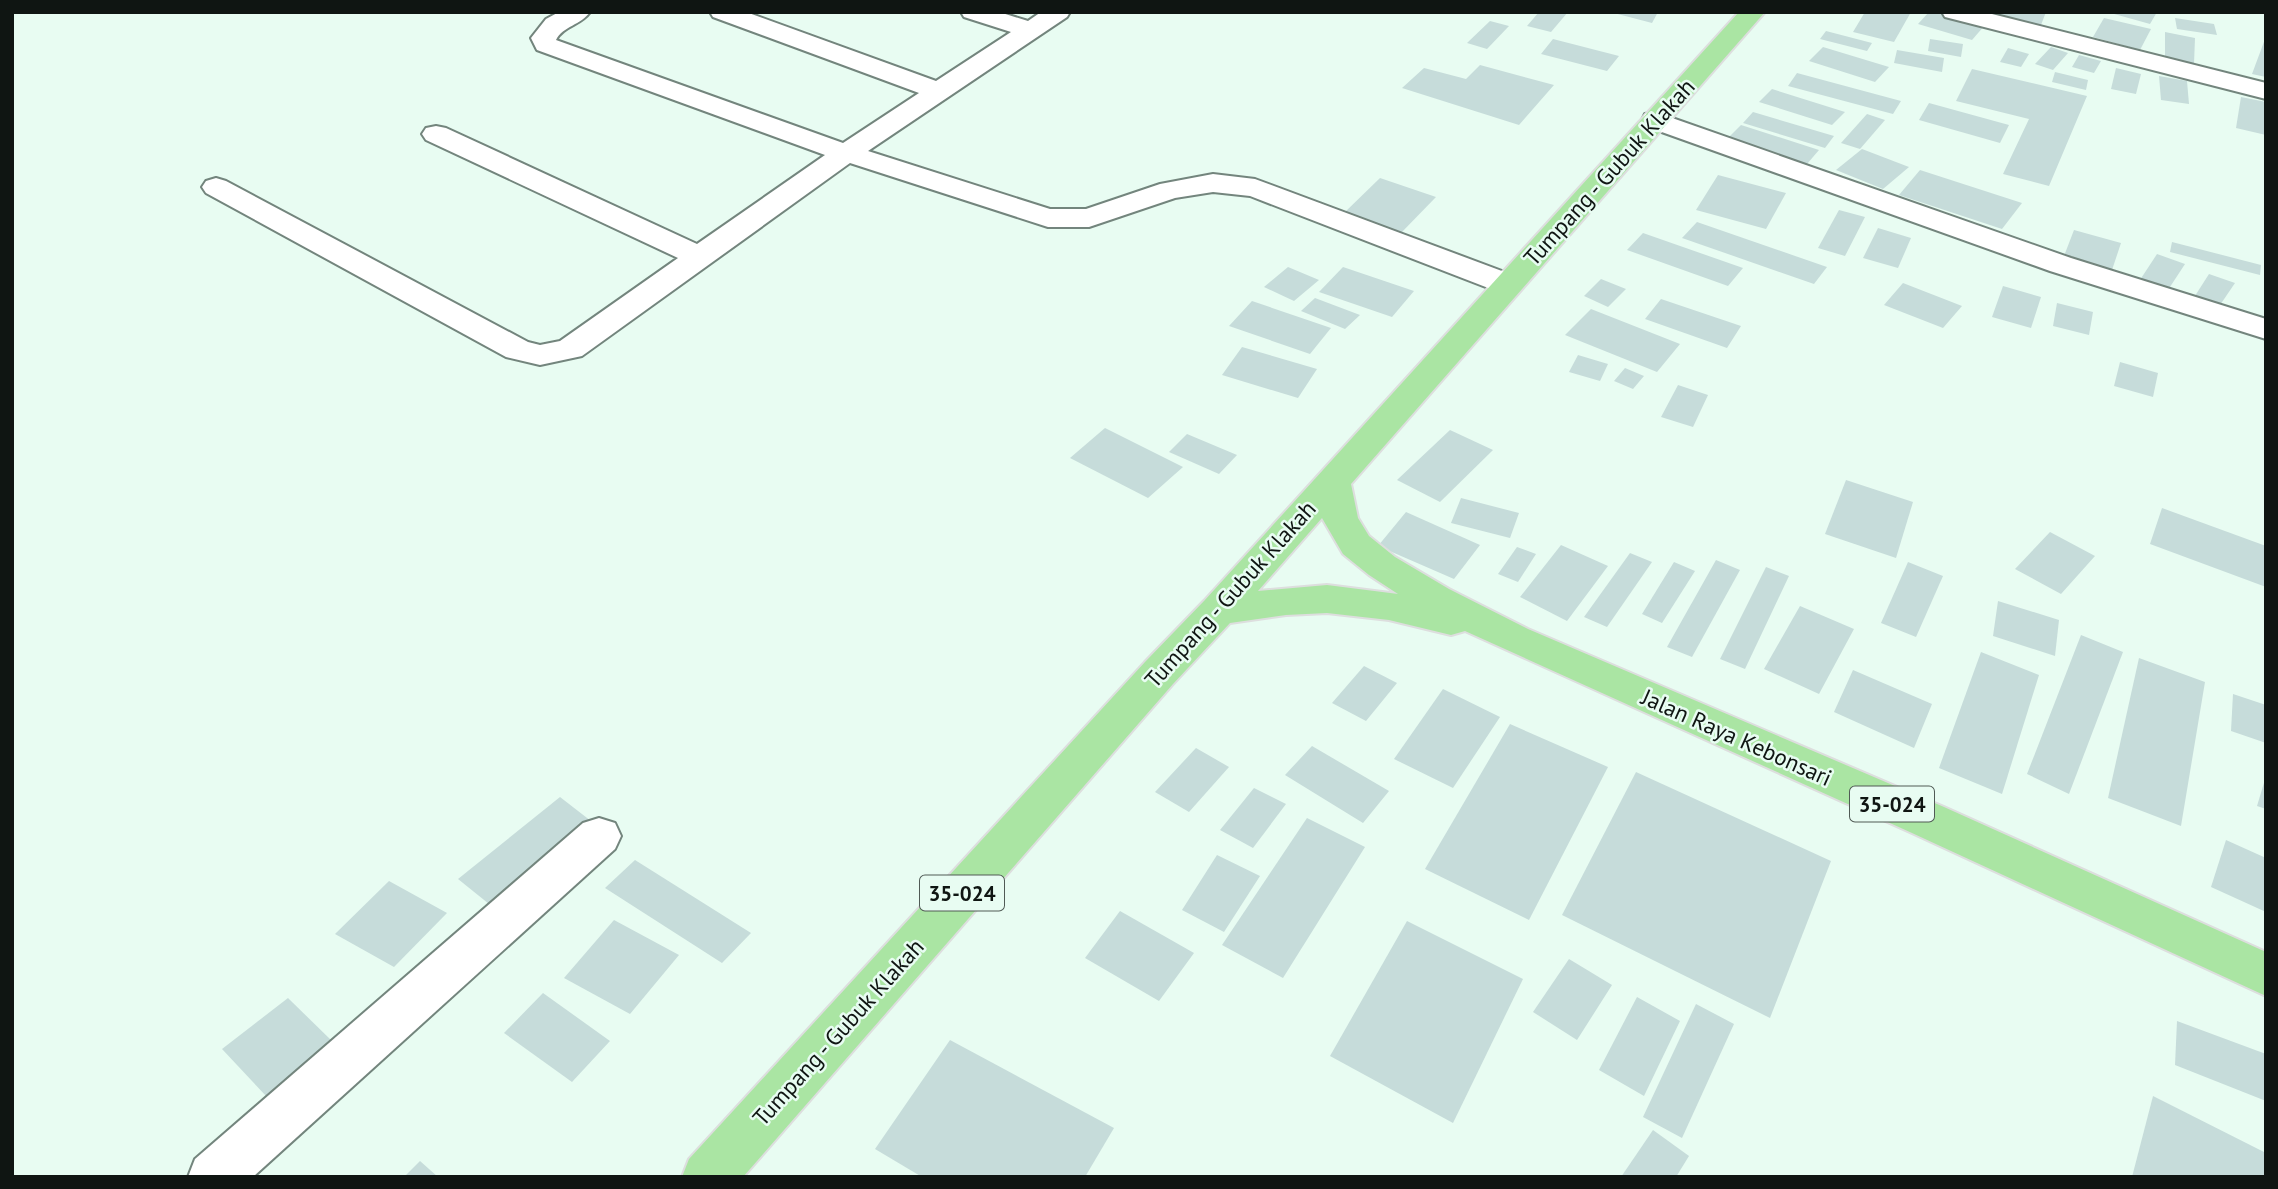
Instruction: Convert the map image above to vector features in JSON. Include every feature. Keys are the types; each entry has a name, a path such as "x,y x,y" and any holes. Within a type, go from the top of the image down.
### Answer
{"main road":[{"name":"Tumpang - Gubuk Klakah","path":"708,1177 1753,12"},
{"name":"Jalan Raya Kebonsari","path":"1332,481 1340,518 1356,545 1382,566 1425,592 1514,639 1915,814 2266,975"},
{"name":"Jalan Raya Kebonsari","path":"1218,611 1281,601 1350,601 1433,616 1514,639"}],"street":[{"path":"578,12 546,30 543,38 546,45 846,153 1048,218 1089,218 1170,190 1213,183 1255,188 1507,284"},
{"path":"722,12 939,91"},
{"path":"972,12 1030,30"},
{"path":"216,187 518,351 540,355 570,349 846,153 1058,12"},
{"path":"1954,12 2266,91"},
{"path":"1655,120 1814,173 1916,213 2108,281 2266,329"},
{"path":"436,134 700,257"},
{"path":"214,1177 599,836"}],"building":[{"path":"1539,12 1568,12 1551,32 1527,26"},
{"path":"1610,12 1658,12 1652,23"},
{"path":"1865,12 1911,12 1894,42 1853,32"},
{"path":"1929,12 1940,12 1985,25 1972,40 1918,24"},
{"path":"1997,12 2046,12 2041,25 1996,15"},
{"path":"2107,12 2157,12 2150,24"},
{"path":"2104,18 2151,29 2140,50 2093,37"},
{"path":"2175,18 2214,24 2217,35 2177,29"},
{"path":"1490,21 1509,26 1487,49 1467,43"},
{"path":"1826,31 1872,43 1867,51 1820,39"},
{"path":"2165,32 2195,38 2194,64 2165,59"},
{"path":"1553,39 1619,56 1607,71 1541,54"},
{"path":"1930,39 1963,44 1961,57 1928,51"},
{"path":"2266,39 2266,77 2252,74"},
{"path":"1823,47 1889,67 1875,82 1809,61"},
{"path":"2051,47 2068,53 2053,70 2035,64"},
{"path":"2008,48 2029,54 2021,67 2000,62"},
{"path":"1897,50 1944,58 1942,72 1894,63"},
{"path":"2079,55 2101,61 2094,73 2072,67"},
{"path":"1480,65 1554,85 1519,125 1402,88 1424,68 1466,79"},
{"path":"2116,68 2141,74 2136,94 2111,89"},
{"path":"1972,69 2087,96 2049,186 2003,174 2029,119 1956,101"},
{"path":"2055,72 2088,80 2086,90 2052,82"},
{"path":"1797,73 1901,101 1893,114 1788,86"},
{"path":"2159,76 2187,81 2189,104 2161,100"},
{"path":"1772,89 1845,112 1832,125 1759,102"},
{"path":"2241,97 2266,102 2266,135 2236,128"},
{"path":"1929,103 2009,125 2000,143 1919,120"},
{"path":"1753,112 1834,136 1825,148 1743,123"},
{"path":"1867,114 1885,120 1860,149 1841,143"},
{"path":"1741,125 1819,150 1807,164 1728,138"},
{"path":"1862,149 1909,167 1883,189 1836,170"},
{"path":"1920,170 2022,203 2002,229 1899,195"},
{"path":"1718,175 1786,193 1766,229 1696,210"},
{"path":"1380,178 1436,197 1400,234 1343,214"},
{"path":"1839,210 1865,217 1845,256 1818,248"},
{"path":"1697,222 1827,267 1814,284 1682,238"},
{"path":"1878,228 1911,238 1898,268 1863,258"},
{"path":"2074,230 2121,243 2112,270 2064,256"},
{"path":"1643,233 1743,268 1728,286 1627,250"},
{"path":"2172,242 2261,265 2260,275 2170,252"},
{"path":"2157,254 2185,264 2164,296 2136,286"},
{"path":"1288,267 1319,280 1294,301 1264,287"},
{"path":"1343,267 1414,291 1392,317 1319,292"},
{"path":"2209,274 2235,283 2218,308 2193,299"},
{"path":"1601,279 1626,289 1608,307 1584,296"},
{"path":"1903,283 1962,306 1943,328 1884,305"},
{"path":"2003,286 2041,297 2031,328 1992,317"},
{"path":"1315,298 1360,315 1345,329 1301,311"},
{"path":"1661,299 1741,326 1727,348 1645,319"},
{"path":"1252,301 1331,328 1310,354 1229,326"},
{"path":"2057,303 2093,312 2089,335 2053,326"},
{"path":"1591,309 1680,344 1657,372 1565,335"},
{"path":"1242,347 1317,369 1298,398 1222,375"},
{"path":"1578,355 1608,364 1600,381 1569,372"},
{"path":"2120,362 2158,373 2153,397 2114,386"},
{"path":"1625,368 1644,376 1633,389 1614,381"},
{"path":"1678,385 1708,395 1693,427 1661,417"},
{"path":"1105,428 1183,467 1148,498 1070,458"},
{"path":"1450,430 1493,450 1440,502 1397,480"},
{"path":"1187,434 1237,455 1219,474 1169,452"},
{"path":"1846,480 1913,502 1896,558 1825,534"},
{"path":"1461,498 1519,513 1510,538 1451,523"},
{"path":"2162,508 2266,546 2266,587 2150,544"},
{"path":"1406,512 1480,545 1454,579 1378,546"},
{"path":"2050,532 2095,556 2061,594 2015,569"},
{"path":"1561,545 1608,566 1567,621 1520,597"},
{"path":"1517,547 1536,554 1518,582 1498,574"},
{"path":"1630,553 1652,562 1607,627 1584,617"},
{"path":"1716,560 1740,570 1692,657 1667,647"},
{"path":"1674,562 1695,571 1662,623 1642,614"},
{"path":"1908,562 1943,576 1916,637 1881,623"},
{"path":"1766,567 1789,576 1745,669 1720,659"},
{"path":"1998,601 2059,620 2055,656 1993,636"},
{"path":"1800,606 1854,629 1819,694 1764,669"},
{"path":"2081,635 2123,652 2069,794 2027,774"},
{"path":"1981,652 2039,675 2002,794 1939,768"},
{"path":"2139,658 2205,682 2181,826 2108,798"},
{"path":"1364,666 1397,683 1366,721 1332,703"},
{"path":"1853,670 1932,704 1914,748 1834,712"},
{"path":"1443,689 1500,717 1453,788 1394,759"},
{"path":"2233,694 2266,705 2266,743 2231,731"},
{"path":"1510,724 1608,767 1529,920 1425,869"},
{"path":"1312,746 1389,791 1363,823 1285,775"},
{"path":"1196,748 1229,767 1189,812 1155,792"},
{"path":"1636,772 1831,861 1770,1018 1562,915"},
{"path":"2266,776 2266,809 2257,806"},
{"path":"1254,788 1286,804 1253,848 1220,830"},
{"path":"560,797 600,828 499,912 458,879"},
{"path":"1307,818 1365,847 1283,978 1222,945"},
{"path":"2226,840 2266,858 2266,912 2211,887"},
{"path":"1217,855 1260,876 1224,932 1182,910"},
{"path":"635,860 751,933 722,963 605,888"},
{"path":"389,881 447,913 394,967 335,934"},
{"path":"1120,911 1194,953 1159,1001 1085,958"},
{"path":"614,920 679,955 630,1014 564,978"},
{"path":"1407,921 1523,979 1453,1123 1330,1056"},
{"path":"1569,959 1612,985 1577,1040 1533,1012"},
{"path":"543,993 610,1041 572,1082 504,1033"},
{"path":"1637,997 1680,1021 1644,1096 1599,1070"},
{"path":"288,998 333,1042 267,1097 222,1049"},
{"path":"1696,1004 1734,1024 1682,1138 1643,1117"},
{"path":"2177,1021 2266,1054 2266,1101 2175,1065"},
{"path":"950,1040 1114,1128 1085,1177 922,1177 875,1149"},
{"path":"2153,1096 2266,1153 2266,1177 2132,1177"},
{"path":"1653,1130 1689,1156 1676,1177 1621,1177"},
{"path":"420,1161 438,1177 404,1177"}]}
